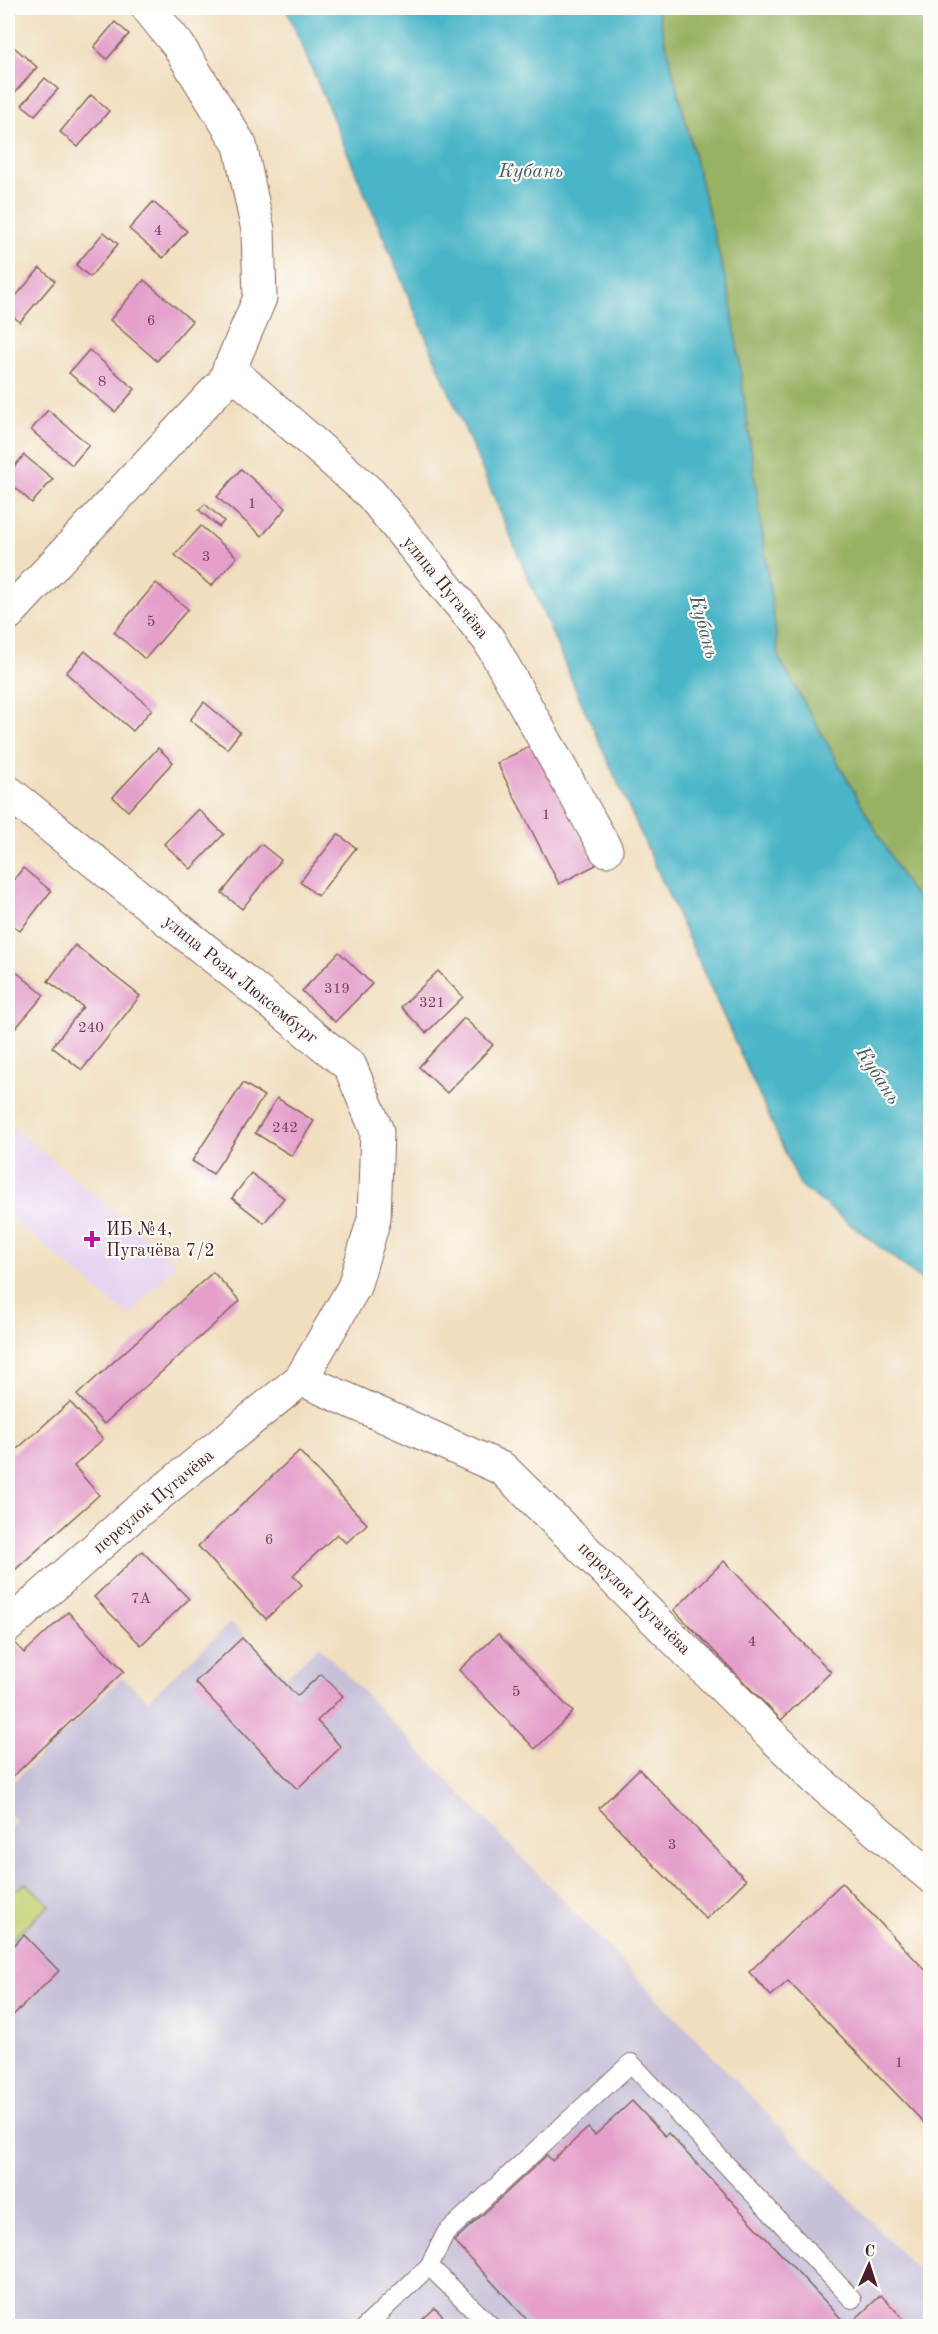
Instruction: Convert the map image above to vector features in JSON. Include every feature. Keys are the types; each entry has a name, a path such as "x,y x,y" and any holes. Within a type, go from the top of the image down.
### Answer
{"street":[{"path":"8,614 224,382 260,298 258,230 240,145 178,45 148,8"},
{"name":"улица Пугачёва","path":"229,369 371,494 489,640 606,850"},
{"name":"улица Розы Люксембург","path":"8,792 350,1066 377,1131 374,1219"},
{"name":"переулок Пугачёва","path":"8,1626 131,1516 301,1379 354,1287 374,1219"},
{"name":"переулок Пугачёва","path":"301,1379 503,1469 818,1781 930,1876"}],"lane":[{"path":"366,2326 429,2266 446,2233 631,2063 852,2299"},
{"path":"429,2266 491,2326"}],"shaded area":[{"name":"ИБ №4, Пугачёва 7/2","path":"8,1123 176,1263 130,1317 8,1215"},
{"path":"231,1622 286,1677 319,1646 930,2283 930,2326 8,2326 8,1829 16,1822 8,1812 8,1786 122,1677 148,1700"}],"green space":[{"path":"657,8 930,8 930,908 909,889 779,658 731,302"},
{"path":"26,1883 50,1905 8,1942 8,1895"}],"water":[{"name":"Кубань","path":"286,8 657,8 731,302 779,658 909,889 930,908 930,1286 800,1185 578,695"}],"building":[{"path":"115,22 129,34 107,59 94,47"},
{"path":"8,42 37,67 11,97 8,94"},
{"path":"45,78 58,89 35,115 22,105"},
{"path":"91,95 109,111 78,147 60,132"},
{"path":"153,202 187,231 163,258 129,229"},
{"path":"104,232 118,244 90,277 76,265"},
{"path":"40,268 55,281 20,322 8,312 8,305"},
{"path":"144,280 192,321 157,361 110,320"},
{"path":"89,350 135,389 115,412 69,373"},
{"path":"48,410 89,445 72,465 31,430"},
{"path":"24,455 53,479 32,503 8,481 8,474"},
{"path":"241,469 286,508 262,536 217,497"},
{"path":"205,504 224,521 219,527 199,510"},
{"path":"201,526 237,557 211,586 175,555"},
{"path":"156,583 188,609 145,659 114,632"},
{"path":"85,651 152,709 133,731 66,673"},
{"path":"204,702 240,732 227,749 190,720"},
{"path":"534,744 596,865 559,884 497,763"},
{"path":"158,748 173,762 128,811 113,797"},
{"path":"198,809 224,834 191,869 164,844"},
{"path":"338,834 356,848 318,896 300,882"},
{"path":"261,844 281,860 242,909 222,893"},
{"path":"23,868 51,891 20,931 8,921 8,887"},
{"path":"75,945 140,996 82,1070 52,1047 83,1007 48,981"},
{"path":"339,952 372,984 335,1022 302,991"},
{"path":"8,965 44,995 15,1029 8,1023"},
{"path":"438,971 463,997 426,1033 401,1007"},
{"path":"464,1018 493,1045 447,1093 419,1067"},
{"path":"243,1083 264,1096 213,1174 192,1161"},
{"path":"277,1098 314,1121 292,1156 255,1133"},
{"path":"251,1173 284,1198 264,1223 232,1198"},
{"path":"213,1272 240,1301 104,1424 77,1395"},
{"path":"70,1402 103,1439 74,1466 99,1495 8,1576 8,1457"},
{"path":"299,1451 367,1524 346,1543 337,1534 293,1575 302,1585 266,1619 198,1546"},
{"path":"142,1551 189,1599 141,1645 94,1597"},
{"path":"724,1561 831,1672 781,1720 674,1610"},
{"path":"68,1612 124,1671 8,1781 8,1644 12,1640 24,1653"},
{"path":"498,1634 573,1712 535,1749 459,1670"},
{"path":"242,1638 297,1696 321,1674 343,1696 317,1721 341,1747 297,1789 195,1682"},
{"path":"639,1769 746,1880 706,1919 599,1808"},
{"path":"842,1883 930,1975 930,2129 788,1981 771,1996 749,1972"},
{"path":"24,1935 59,1971 8,2020 8,1951"},
{"path":"632,2101 665,2136 668,2133 848,2326 533,2326 454,2241 547,2155 552,2161 588,2128 595,2135"},
{"path":"881,2295 910,2326 848,2326"},
{"path":"435,2308 452,2326 415,2326"}],"place":[{"name":"ИБ №4, Пугачёва 7/2","path":"92,1239"}]}
